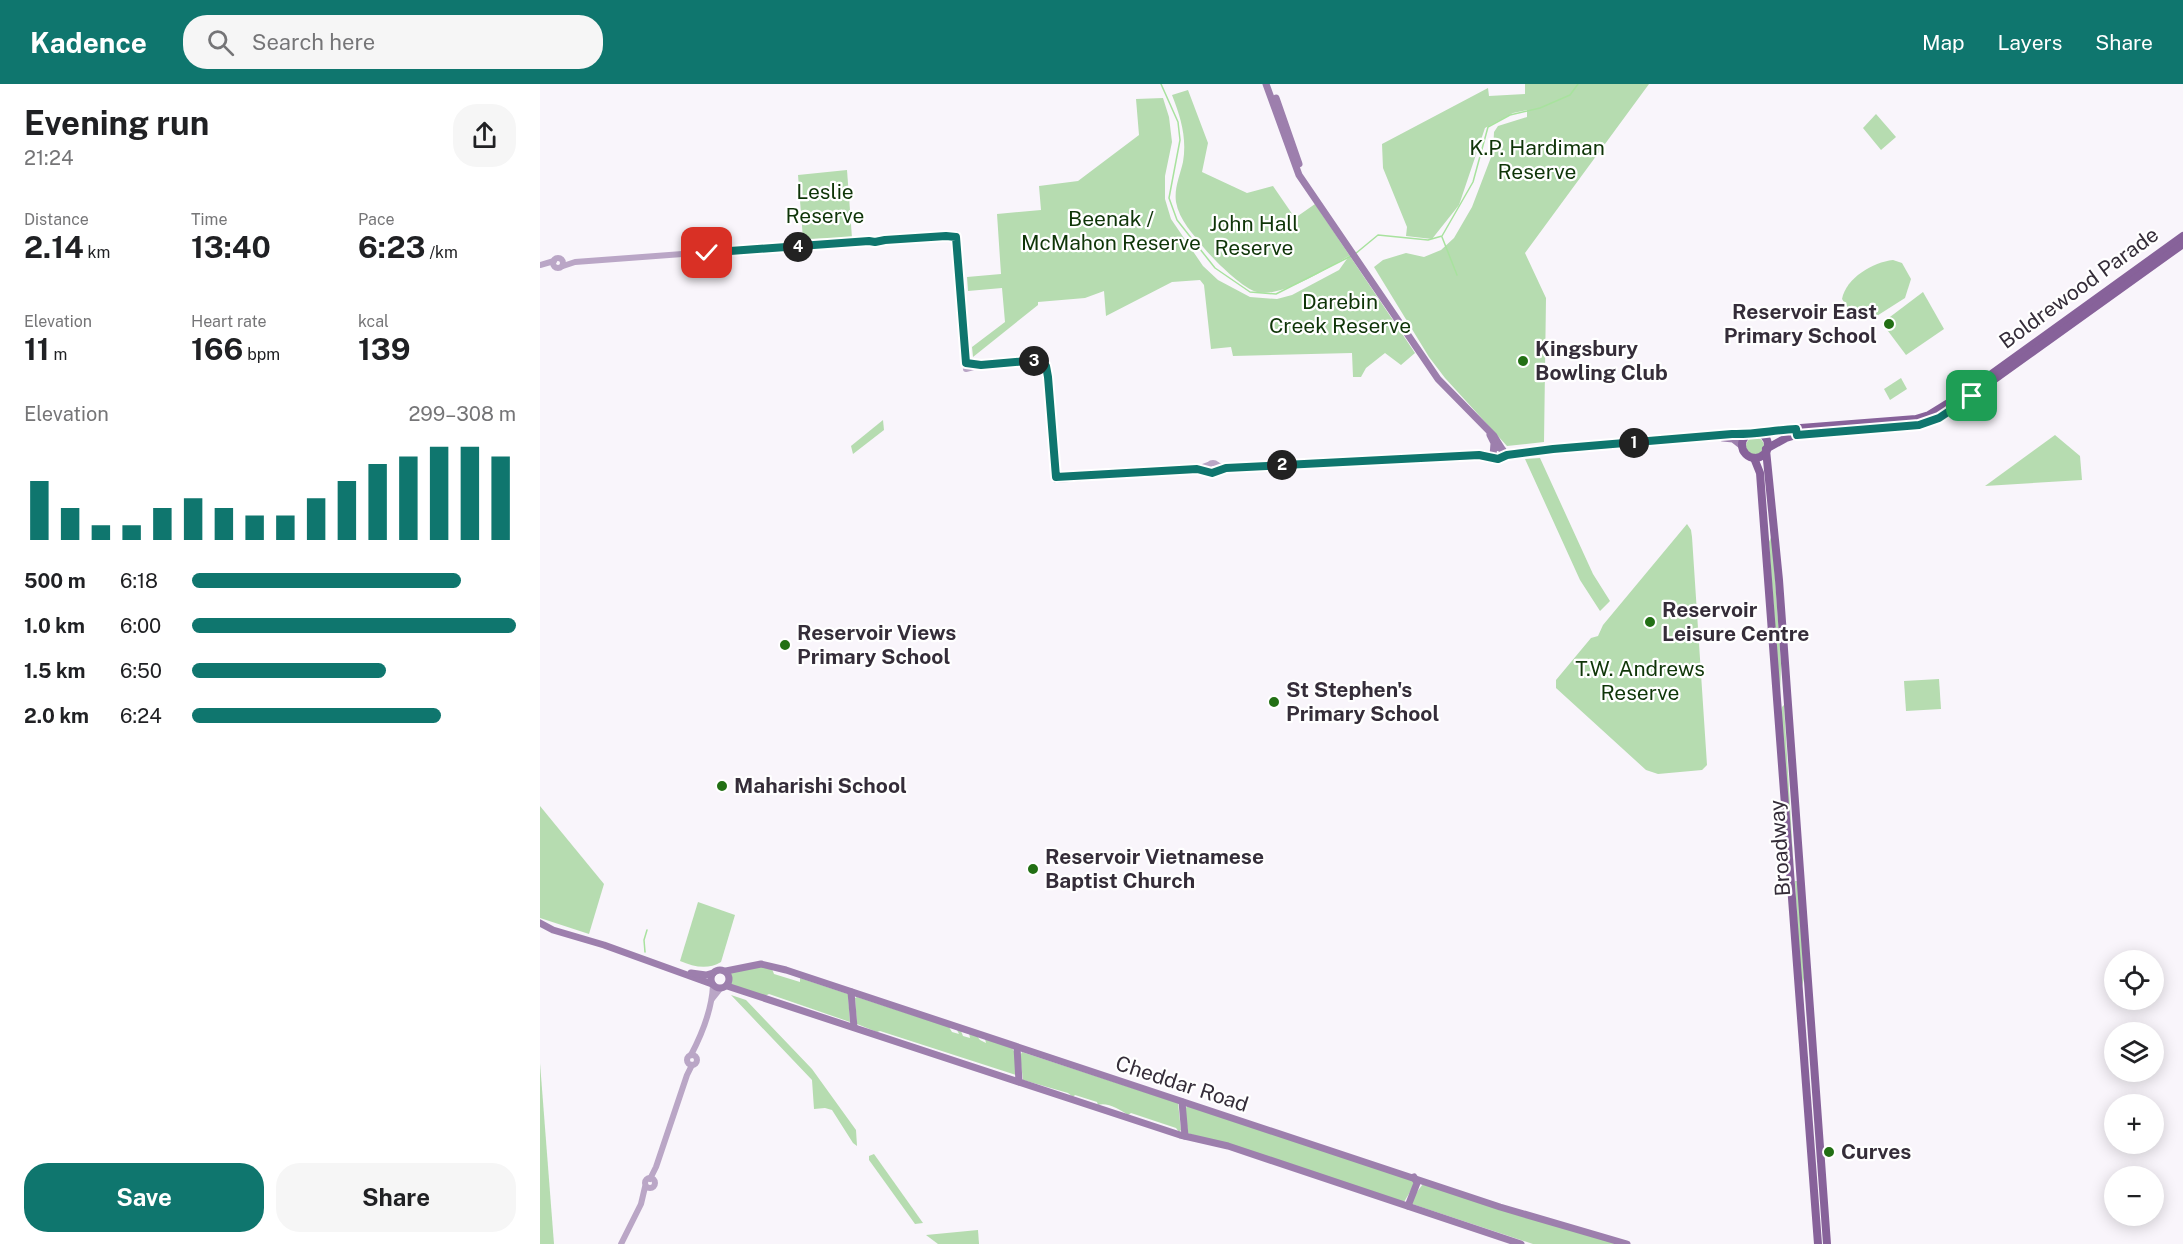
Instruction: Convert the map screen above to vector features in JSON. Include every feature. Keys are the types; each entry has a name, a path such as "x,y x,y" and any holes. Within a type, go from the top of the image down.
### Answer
{"main road":[{"path":"1266,84 1299,175 1438,379 1489,433 1498,451 1553,449 1732,434 1746,435 1754,432 1760,433 1766,439 1766,450 1761,456 1754,458 1745,453 1742,446 1733,439 1688,439"},
{"path":"1271,84 1305,182"},
{"name":"Boldrewood Parade","path":"1760,433 1919,425 1939,418 2183,236"},
{"name":"Boldrewood Parade","path":"2135,274 2183,244"},
{"name":"Boldrewood Parade","path":"1766,450 1797,432"},
{"path":"1742,446 1746,435"},
{"name":"Broadway","path":"1766,450 1820,1125 1827,1242"},
{"name":"Broadway","path":"1754,458 1760,473 1779,704 1818,1242"},
{"path":"1765,536 1773,529"},
{"path":"1779,704 1787,700"},
{"path":"1791,881 1800,877"},
{"path":"541,925 683,972 718,986 1185,1136 1228,1146 1521,1244"},
{"name":"Cheddar Road","path":"726,972 755,965 766,965 1500,1207 1627,1244"},
{"path":"683,972 706,975 719,970 726,972 730,979 718,986"},
{"path":"713,973 711,978 718,986"},
{"path":"851,992 854,1028"},
{"path":"1801,1020 1811,1019"},
{"path":"1017,1047 1019,1082"},
{"path":"1182,1102 1185,1136"},
{"path":"1810,1126 1820,1125"},
{"path":"1408,1206 1417,1183 1414,1177"},
{"path":"1818,1242 1827,1242"}],"street":[{"path":"707,252 712,258 718,253 730,251 860,243 875,246 894,240 956,235 966,366 1041,360 1046,366 1056,479 1208,468 1212,473 1217,468 1479,455 1498,451"},
{"path":"542,264 555,264 559,258 562,263 707,252 713,246 718,253"},
{"path":"621,1244 648,1187 646,1181 653,1179 687,1075 690,1064 687,1058 693,1056 718,986"}],"green space":[{"name":"K.P. Hardiman Reserve","path":"1525,84 1649,84 1525,253 1546,298 1544,442 1507,446 1445,378 1429,357 1374,267 1383,260 1406,253 1424,257 1441,250 1454,238 1472,207 1493,152 1494,132 1498,126 1527,117 1527,110 1513,113 1485,128 1459,205 1432,239 1406,236 1407,227 1383,168 1382,144 1488,88 1489,96 1525,94"},
{"path":"1188,90 1208,143 1202,172 1247,193 1273,186 1295,218 1315,204 1415,353 1401,365 1385,353 1366,368 1361,377 1353,377 1352,353 1233,356 1231,347 1211,349 1204,285 1200,280 1172,282 1106,316 1104,291 1085,298 1038,302 1038,305 973,357 972,347 1005,322 1002,288 968,291 967,277 1001,274 997,214 1041,210 1039,186 1078,181 1139,135 1136,99 1163,98 1169,117 1172,142 1165,176 1165,199 1171,219 1203,266 1218,280 1250,297 1277,299 1292,295 1339,270 1349,256 1279,291 1257,292 1236,279 1204,248 1184,221 1176,202 1183,162 1184,136 1172,95"},
{"path":"1876,114 1896,137 1881,150 1863,128"},
{"name":"Leslie Reserve","path":"847,170 852,238 803,239 798,175"},
{"path":"1893,260 1902,263 1911,279 1905,298 1872,319 1859,319 1852,314 1842,299 1849,284 1869,268"},
{"path":"1923,292 1944,329 1906,355 1882,323"},
{"path":"1901,378 1907,389 1890,400 1884,389"},
{"path":"883,420 884,430 853,454 851,446"},
{"path":"2055,435 2080,456 2082,480 1985,486"},
{"path":"1755,437 1761,440 1764,446 1761,452 1755,455 1749,452 1746,446 1749,440"},
{"path":"1540,458 1593,574 1610,601 1600,611 1580,580 1525,459"},
{"name":"T.W. Andrews Reserve","path":"1687,524 1692,537 1707,765 1702,770 1658,774 1646,770 1556,688 1556,680 1591,638 1598,636 1603,625"},
{"path":"1772,535 1781,664 1780,697 1769,542"},
{"path":"1939,679 1941,709 1906,711 1904,681"},
{"path":"1784,705 1794,872 1782,728 1782,707"},
{"path":"540,806 604,884 589,934 540,918"},
{"path":"1795,881 1798,881 1804,978 1801,991"},
{"path":"698,902 735,915 721,962 706,967 680,961"},
{"path":"755,966 772,969 774,974 800,982 800,978 848,994 850,1022 769,994 765,996 730,986 732,980 730,973"},
{"path":"731,995 746,1000 812,1069 856,1130 857,1146 832,1110 814,1109 812,1080"},
{"path":"855,998 949,1027 952,1032 959,1034 957,1030 961,1031 963,1036 970,1038 969,1033 986,1043 985,1039 1012,1048 1015,1053 1016,1075 857,1024"},
{"path":"1022,1052 1178,1103 1181,1130 1179,1132 1176,1128 1131,1113 1128,1115 1110,1106 1098,1105 1097,1102 1075,1095 1073,1097 1068,1093 1023,1080 1020,1056"},
{"path":"540,1063 554,1244 540,1244"},
{"path":"1187,1106 1414,1180 1413,1187 1404,1202 1190,1134 1185,1110"},
{"path":"874,1154 923,1223 915,1224 869,1160 869,1156"},
{"path":"1423,1184 1617,1244 1533,1244 1412,1204 1413,1197"},
{"path":"978,1230 979,1244 938,1244 926,1235"}],"waterway":[{"path":"1161,84 1178,122 1180,140 1169,198 1177,220 1215,268 1250,292 1276,294 1351,256"},
{"path":"1355,254 1378,235 1428,240 1442,236 1473,182 1488,127 1510,115 1540,108 1570,95 1578,84"},
{"path":"1442,237 1457,275"},
{"path":"645,952 644,940 647,930"}],"place":[{"name":"Reservoir East Primary School","path":"1889,324"},
{"name":"Kingsbury Bowling Club","path":"1523,361"},
{"name":"Reservoir Leisure Centre","path":"1650,622"},
{"name":"Reservoir Views Primary School","path":"785,645"},
{"name":"St Stephen's Primary School","path":"1274,702"},
{"name":"Maharishi School","path":"722,786"},
{"name":"Reservoir Vietnamese Baptist Church","path":"1033,869"},
{"name":"Curves","path":"1829,1152"}],"route":[{"path":"707,253 708,257 714,258 730,251 956,237 966,363 981,365 1027,361 1042,362 1045,365 1048,377 1056,477 1197,469 1215,473 1226,468 1479,455 1493,456 1498,459 1512,454 1553,449 1732,434 1746,435 1752,432 1774,430 1796,429 1797,435 1919,425 1939,418 1972,396"}],"park label":[{"name":"Beenak / McMahon Reserve","path":"1111,231"},
{"name":"John Hall Reserve","path":"1254,236"},
{"name":"Darebin Creek Reserve","path":"1340,314"}]}
